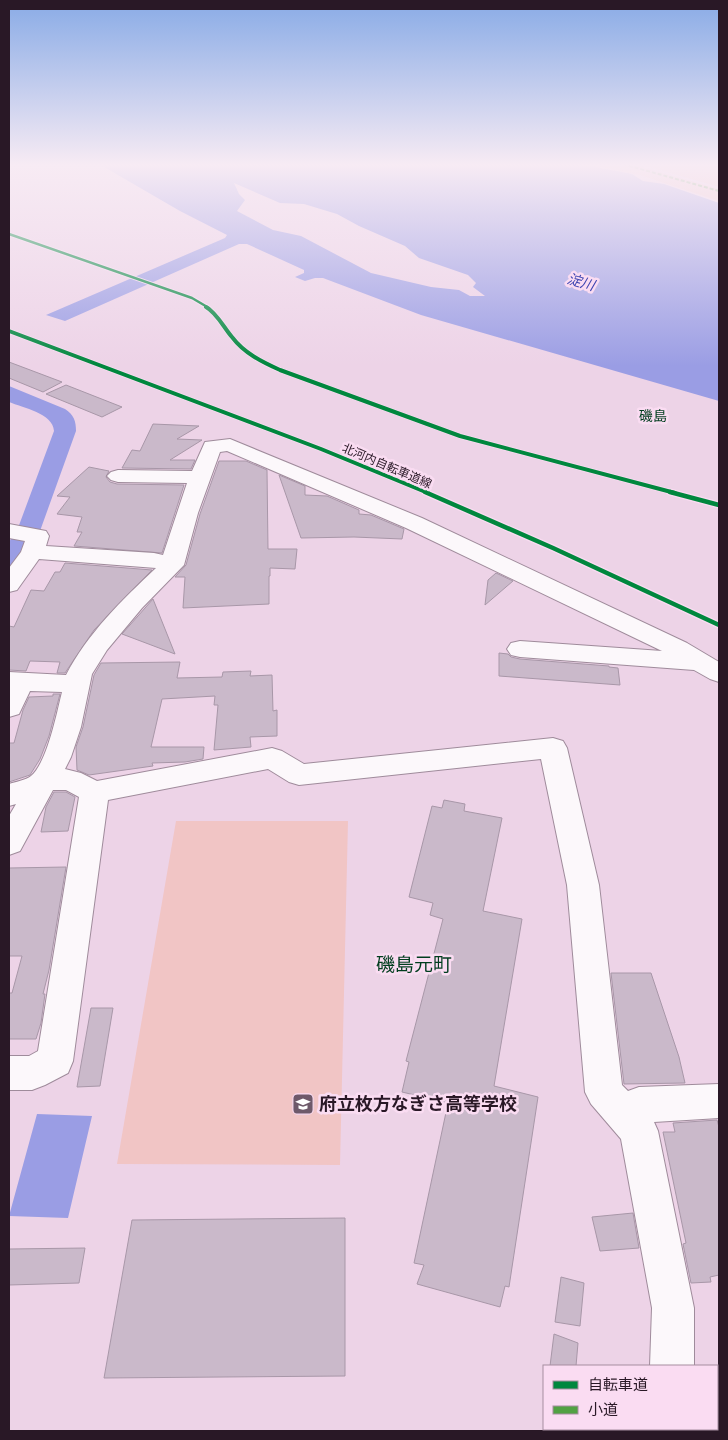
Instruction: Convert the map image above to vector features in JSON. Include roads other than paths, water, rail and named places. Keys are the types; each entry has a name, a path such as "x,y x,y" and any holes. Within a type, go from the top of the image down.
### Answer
{"street":[{"path":"9,842 57,757 67,727 79,674 97,645 133,603 172,565 187,513 212,446 230,445 414,523 678,649 710,668"},
{"path":"118,476 201,477"},
{"path":"11,531 35,544 154,560 172,565"},
{"path":"9,585 35,544"},
{"path":"520,649 710,668"},
{"path":"9,708 15,681 76,684"},
{"path":"9,795 43,782 71,780 94,792 272,758 299,775 553,748 583,885 604,1092 639,1131 673,1308 672,1365"},
{"path":"9,1073 32,1073 55,1061 94,792"},
{"path":"621,1111 639,1105 719,1101"}],"water":[{"name":"淀川","path":"220,231 279,231 301,236 371,273 431,287 459,290 470,296 485,296 473,287 476,283 468,275 419,258 405,246 371,231 719,231 719,401 421,315 323,278 305,281 295,277 304,273 304,270 247,244 239,244 65,321 46,315 225,238 227,235"},
{"path":"9,386 65,409 74,419 76,431 40,531 9,574 9,542 18,528 54,431 49,420 43,415 9,402"},
{"path":"37,1114 92,1116 68,1218 9,1216"}],"place":[{"name":"府立枚方なぎさ高等学校","path":"303,1104"}],"district":[{"name":"磯島","path":"653,416"},
{"name":"磯島元町","path":"414,964"}]}
